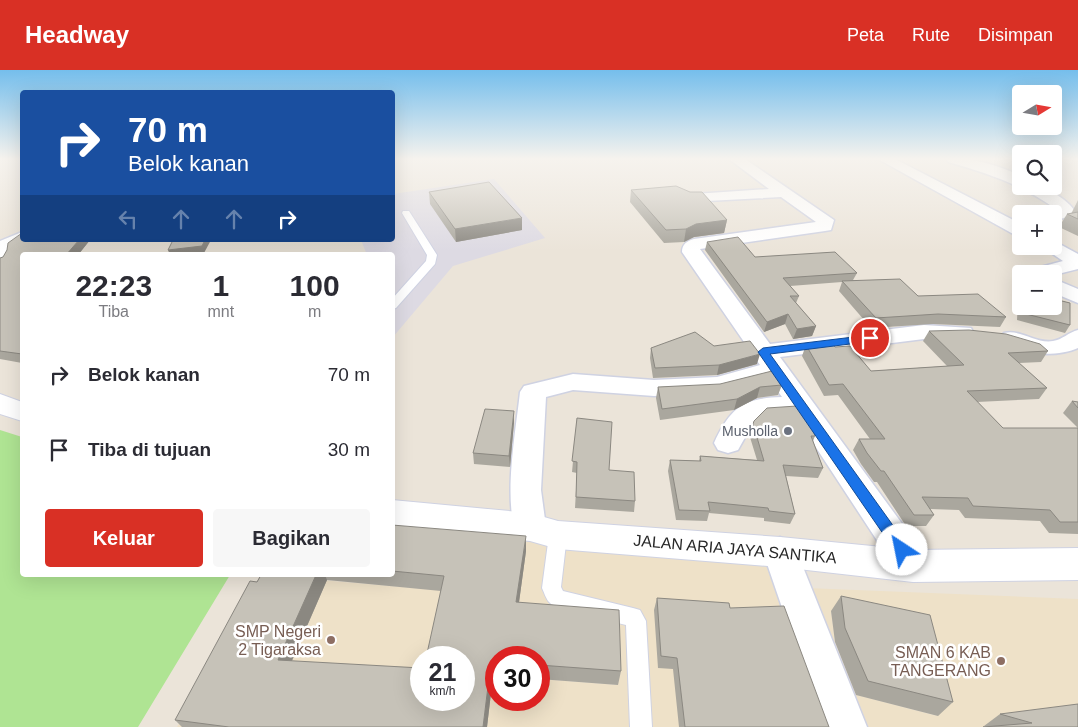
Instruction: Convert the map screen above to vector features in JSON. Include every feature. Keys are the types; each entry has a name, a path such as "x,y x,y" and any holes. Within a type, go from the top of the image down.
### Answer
{"street":[{"path":"782,190 826,220 825,226 728,239 691,248 692,252 913,566"},
{"path":"944,190 1012,225"},
{"path":"694,199 785,192"},
{"path":"1044,195 1061,205"},
{"path":"1062,206 1067,212 1062,214"},
{"path":"0,260 2,248 20,238"},
{"path":"1062,253 1071,258 1076,264 1062,268"},
{"path":"1062,289 1078,297"},
{"path":"544,531 526,490 533,392 573,382 654,388 717,385 769,360 924,332 1006,336 1038,347 1055,349 1067,346 1078,337"},
{"path":"0,403 20,411"},
{"path":"728,443 736,422 747,412 760,407 801,405"},
{"name":"JALAN ARIA JAYA SANTIKA","path":"395,513 544,531 913,566 1078,564"},
{"path":"780,552 844,727"}],"lane":[{"path":"395,303 431,262 432,255 406,213"},
{"path":"544,531 551,588 556,597 561,600 633,617 636,621 641,727"}],"shaded area":[{"path":"422,190 503,190 545,238 453,266 395,335 395,252 366,252 362,242 395,242 395,194"},
{"name":"SMP Negeri 2 Tigaraksa","path":"395,524 781,567 834,727 487,727 489,711 550,711 550,680 618,685 616,624 485,646 485,648 475,649 475,646 410,646 410,684 268,727 177,727 261,577 285,577 520,597"},
{"name":"SMAN 6 KAB TANGERANG","path":"806,588 1078,599 1078,714 997,727 842,727","holes":["831,611 937,716 841,691"]},
{"name":"SMP Negeri 2 Tigaraksa","path":"475,675 485,675 485,683 475,678"}],"green space":[{"path":"0,430 20,436 20,577 229,577 138,727 0,727"}],"building":[{"path":"443,190 496,190 522,218 455,229 429,192"},
{"path":"631,190 685,190 690,192 702,192 727,220 696,224 686,229 666,230"},
{"path":"1078,212 1078,219 1067,214"},
{"path":"20,234 20,242 77,242 69,252 20,252 20,354 0,351 0,258 3,257 7,250 8,243"},
{"path":"738,237 755,257 835,252 857,273 783,278 799,296 790,296 816,326 797,329 788,314 767,322 707,242"},
{"path":"172,242 204,242 202,246 168,250"},
{"path":"900,279 918,296 978,294 1006,317 938,314 876,318 842,281"},
{"path":"1062,301 1070,303 1070,325 1030,315 1062,315"},
{"path":"969,330 1006,334 1040,344 1048,351 1008,353 1047,388 967,391 1003,428 1078,428 1078,522 1060,522 1050,510 973,506 968,498 922,497 934,515 914,515 884,471 881,471 867,453 859,439 885,439 843,384 829,385 806,345 830,341 835,347 850,346 871,371 964,365 929,331"},
{"path":"695,332 714,346 750,341 760,354 719,365 655,368 651,348"},
{"path":"772,371 782,385 760,387 737,399 662,409 658,387 720,384"},
{"path":"1072,401 1078,402 1078,408"},
{"path":"797,406 813,430 815,436 811,436 823,468 783,465 795,514 769,511 768,508 708,502 710,511 679,510 670,460 701,461 700,456 764,461 753,424 754,421 767,408"},
{"path":"485,409 514,411 509,456 473,453"},
{"path":"577,418 612,422 609,470 634,472 635,501 576,497 577,462 572,461"},
{"path":"395,525 526,536 516,602 619,610 621,671 550,666 550,646 485,646 485,711 483,727 229,727 175,720 250,581 257,582 260,577 315,577 278,660 410,667 410,711 475,711 475,646 429,646 444,576 395,571"},
{"path":"841,596 930,615 953,702 868,681 845,628"},
{"path":"657,598 729,603 730,608 784,606 829,727 685,727 677,658 661,656"},
{"path":"1078,704 1078,727 983,727 1032,723 1000,714"}],"place":[{"name":"Musholla","path":"788,431"},
{"name":"SMP Negeri 2 Tigaraksa","path":"331,640"},
{"name":"SMAN 6 KAB TANGERANG","path":"1001,661"}],"route":[{"path":"870,338 763,352 826,439 902,550"}]}
